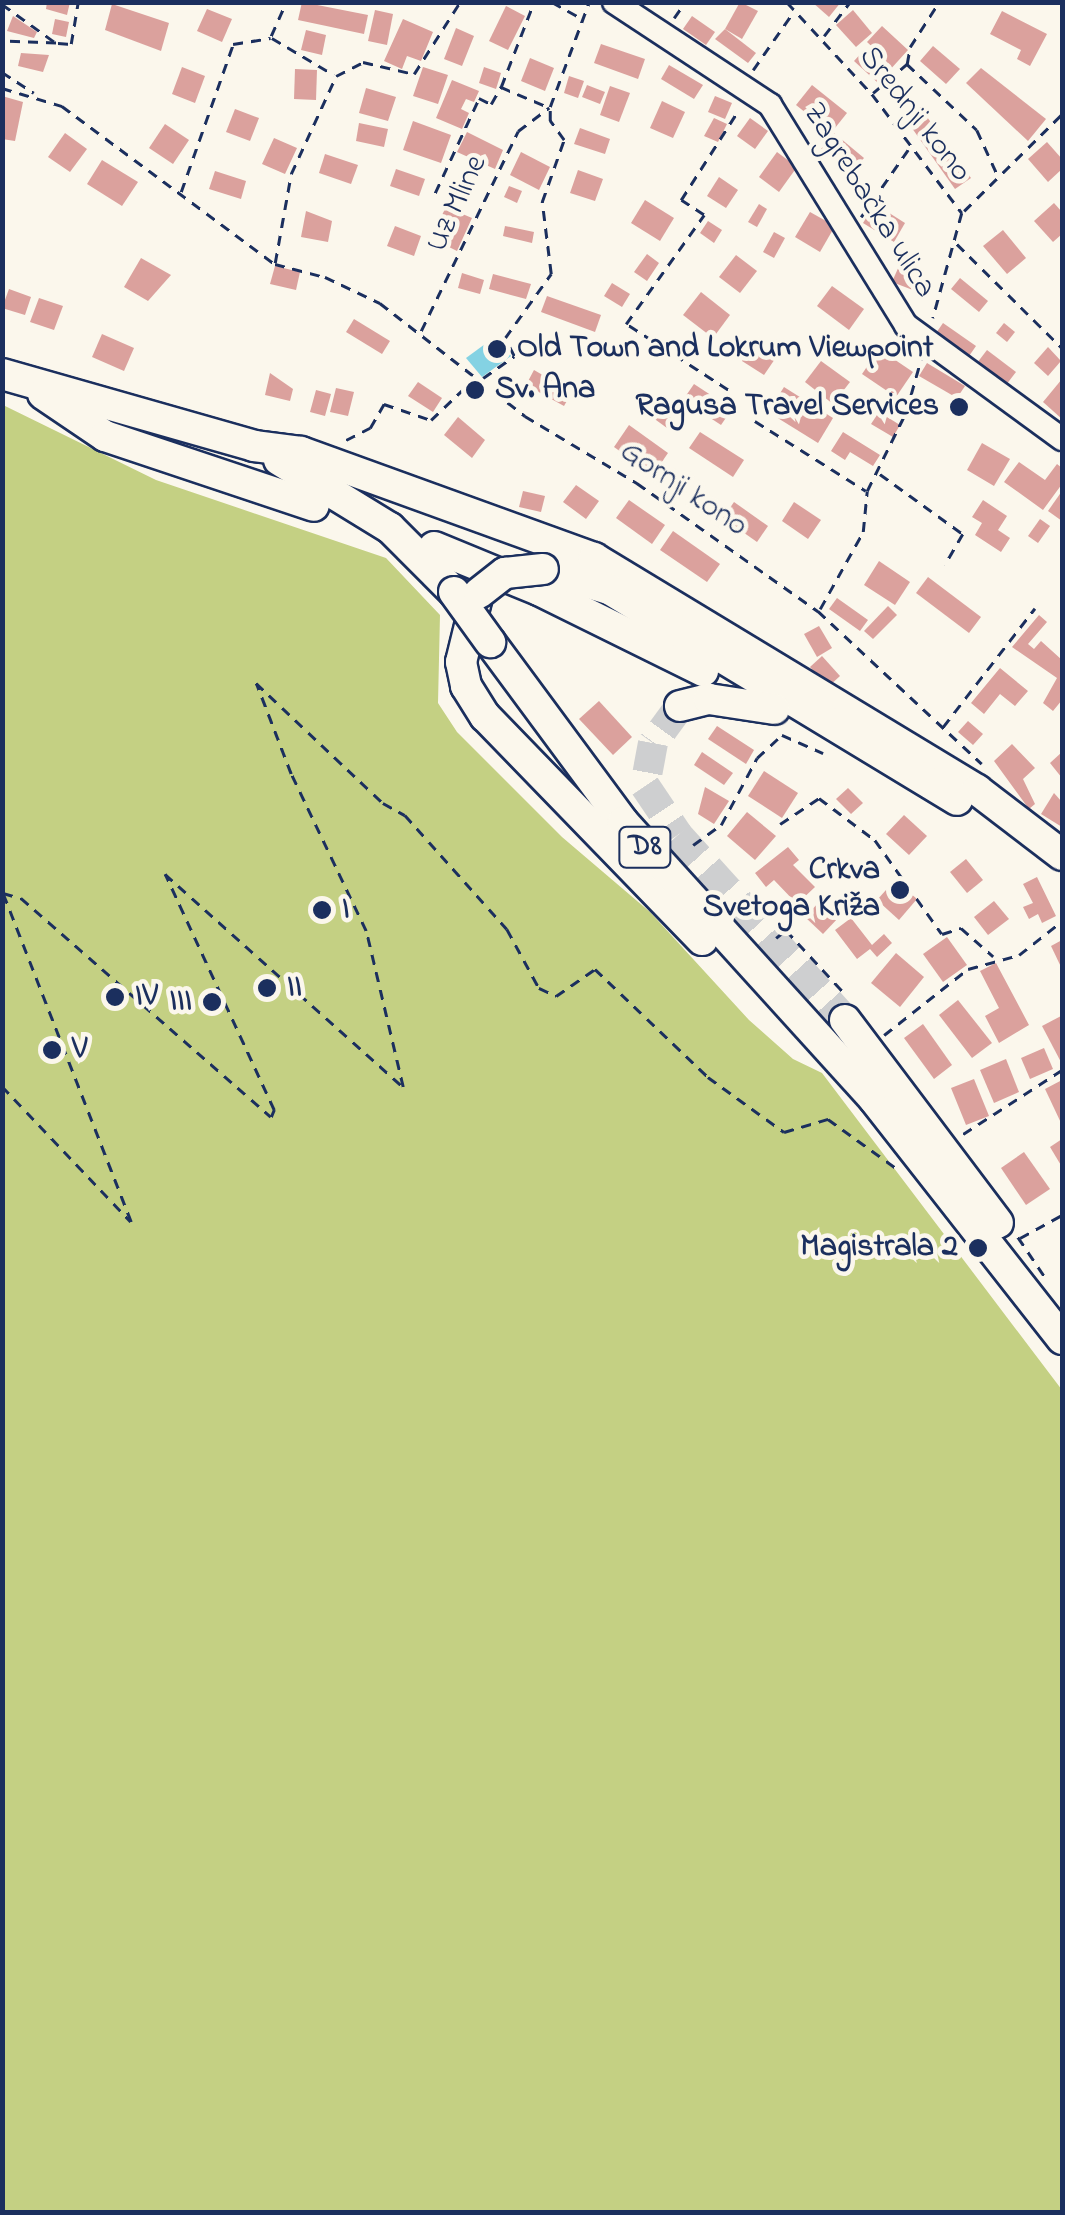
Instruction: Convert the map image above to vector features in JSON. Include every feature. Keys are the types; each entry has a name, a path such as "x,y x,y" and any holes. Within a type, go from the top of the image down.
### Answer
{"main road":[{"path":"15,379 105,436 314,506"},
{"name":"D8","path":"15,379 254,446 390,528 467,593 490,642 624,822 818,1036 1055,1328"},
{"path":"254,446 330,462 594,558 978,790 1062,857"},
{"path":"434,548 539,590 774,709 872,752"},
{"path":"818,1036 771,1012 485,716 466,686 461,662 467,593 506,573 542,569 609,589 872,752 1062,857"},
{"path":"680,706 709,699 774,709"},
{"path":"846,1008 997,1220 1042,1292 1055,1328"}],"street":[{"name":"Zagrebačka ulica","path":"614,2 743,85 782,118 850,235 915,335 1062,439"}],"path":[{"path":"2,41 70,44 78,2"},
{"path":"271,38 286,2"},
{"path":"275,264 291,174 336,76 363,62 414,74 460,2"},
{"path":"435,193 479,98 491,104 501,87 534,2"},
{"path":"552,2 581,18"},
{"path":"330,462 338,444 370,428 384,404 431,420 479,378 514,356 506,338 551,274 542,202 564,140 550,121 550,108 589,2"},
{"name":"Srednji kono","path":"787,2 824,36 962,213 930,328"},
{"path":"824,36 850,2"},
{"path":"872,94 907,64 910,47 939,2"},
{"path":"2,4 56,43"},
{"path":"743,85 794,9"},
{"path":"180,193 233,44 271,38 336,76"},
{"path":"907,64 977,130 1000,178"},
{"path":"2,72 37,96"},
{"path":"501,87 550,108"},
{"path":"2,88 37,96"},
{"name":"Gornji kono","path":"37,96 62,106 275,264 353,289 420,333 524,416 637,482 818,612 980,762"},
{"name":"Uz Mline","path":"420,333 518,131 550,108"},
{"path":"962,213 1062,114"},
{"path":"728,390 626,324 704,216 682,200 730,124"},
{"path":"850,235 910,148"},
{"path":"956,242 1062,348"},
{"path":"818,612 862,532 868,491 906,412 924,350"},
{"path":"755,421 868,491"},
{"path":"878,472 963,534 945,565"},
{"path":"942,728 1034,608"},
{"path":"2,1086 131,1222 3,893 21,898 272,1117 274,1110 165,874 402,1087 366,931 291,774 256,682 382,803 405,815 507,929 539,988 556,996 595,969 708,1076 784,1132 828,1119 846,1126"},
{"path":"693,844 721,825 757,758 782,735 823,753"},
{"path":"780,824 819,798 876,840 942,934 961,928 994,957"},
{"path":"880,1039 912,1008 994,957 1019,955 1062,922"},
{"path":"776,938 786,930 846,1008"},
{"path":"950,1142 1062,1070"},
{"path":"1020,1239 1062,1214"}],"green space":[{"path":"3,405 156,480 386,558 440,615 438,703 457,732 562,837 650,912 749,1020 793,1059 822,1073 1062,1390 1062,2212 3,2212"}],"water":[{"path":"496,336 511,356 482,377 466,358"}],"building":[{"path":"47,2 70,2 67,15 46,9"},
{"path":"302,2 368,15 364,34 298,20"},
{"path":"740,2 758,11 742,39 725,29"},
{"path":"812,2 841,2 829,17"},
{"path":"112,4 169,23 161,51 105,30"},
{"path":"506,6 525,16 508,50 489,41"},
{"path":"207,9 232,19 222,42 197,31"},
{"path":"375,10 393,14 387,45 368,41"},
{"path":"853,10 872,33 856,47 836,25"},
{"path":"1002,11 1047,34 1030,66 1017,59 1021,50 990,34"},
{"path":"13,16 37,32 34,38 7,31"},
{"path":"692,16 715,32 706,45 683,29"},
{"path":"55,19 69,22 66,37 52,34"},
{"path":"403,19 433,32 421,61 407,56 402,69 384,61"},
{"path":"882,26 908,50 878,83 854,61 864,50 877,61 881,55 867,42"},
{"path":"456,28 474,36 462,66 444,59"},
{"path":"725,29 756,53 748,63 715,39"},
{"path":"306,30 326,35 322,55 301,50"},
{"path":"601,44 645,59 638,79 594,63"},
{"path":"933,46 960,69 946,84 920,61"},
{"path":"21,53 49,55 43,72 18,66"},
{"path":"530,58 554,68 545,91 521,81"},
{"path":"669,65 703,85 694,99 661,79"},
{"path":"182,67 205,76 195,103 172,94"},
{"path":"423,67 448,75 438,104 413,96"},
{"path":"484,67 501,73 496,89 479,83"},
{"path":"981,68 1046,119 1028,141 966,83"},
{"path":"295,69 317,70 316,100 294,99"},
{"path":"569,76 584,81 578,98 564,93"},
{"path":"452,80 479,91 474,102 466,99 461,109 469,113 462,129 436,118"},
{"path":"587,85 605,92 600,104 582,97"},
{"path":"812,85 847,113 831,133 796,105"},
{"path":"610,86 630,93 619,122 600,115"},
{"path":"366,88 396,97 388,121 359,113"},
{"path":"2,96 23,102 15,141 2,139"},
{"path":"715,96 732,103 725,119 708,112"},
{"path":"662,101 685,112 673,138 650,128"},
{"path":"917,103 971,178 955,189 902,114"},
{"path":"235,109 259,118 250,141 226,132"},
{"path":"714,118 727,124 718,142 704,136"},
{"path":"750,118 768,131 755,149 737,136"},
{"path":"413,121 451,135 441,163 403,150"},
{"path":"359,123 388,129 384,147 356,141"},
{"path":"165,124 189,140 173,164 149,148"},
{"path":"580,128 610,139 605,154 574,144"},
{"path":"467,132 503,150 495,169 457,152"},
{"path":"65,133 87,149 70,172 48,157"},
{"path":"834,133 864,158 851,173 821,149"},
{"path":"274,138 297,148 285,174 262,164"},
{"path":"1047,142 1062,159 1062,169 1048,182 1028,159"},
{"path":"521,152 550,167 539,190 510,175"},
{"path":"777,152 797,167 779,192 759,177"},
{"path":"325,154 358,165 351,184 319,173"},
{"path":"102,160 138,182 122,206 87,184"},
{"path":"396,169 425,179 419,196 390,186"},
{"path":"578,170 603,179 595,201 570,193"},
{"path":"215,171 246,181 241,199 209,189"},
{"path":"719,177 738,190 726,208 707,196"},
{"path":"509,186 522,191 517,203 504,197"},
{"path":"645,200 674,218 660,241 631,223"},
{"path":"1054,203 1062,212 1062,234 1053,242 1034,221"},
{"path":"759,204 767,209 757,227 748,222"},
{"path":"875,204 905,223 894,242 863,223"},
{"path":"446,207 472,218 457,251 445,245 454,226 440,219"},
{"path":"306,211 332,221 328,242 301,237"},
{"path":"810,212 835,226 820,252 795,237"},
{"path":"708,221 722,230 714,243 700,233"},
{"path":"395,226 421,236 414,256 387,246"},
{"path":"505,226 534,232 532,243 503,236"},
{"path":"1003,230 1026,258 1007,274 983,246"},
{"path":"774,232 785,238 774,258 763,252"},
{"path":"647,254 659,263 647,281 634,272"},
{"path":"736,255 757,271 740,293 719,277"},
{"path":"141,258 171,275 148,301 124,287"},
{"path":"275,266 300,272 296,290 270,284"},
{"path":"899,266 924,277 918,292 892,282"},
{"path":"462,273 484,280 480,294 458,288"},
{"path":"493,274 531,284 526,299 489,289"},
{"path":"960,278 988,301 979,312 951,289"},
{"path":"612,283 630,294 622,307 604,296"},
{"path":"832,286 864,309 849,330 817,306"},
{"path":"9,289 31,297 25,315 2,308"},
{"path":"701,292 730,315 713,338 683,315"},
{"path":"547,296 601,315 595,332 541,312"},
{"path":"39,298 63,306 54,330 30,322"},
{"path":"354,319 390,341 382,354 346,332"},
{"path":"943,323 976,346 967,359 934,336"},
{"path":"1004,323 1015,332 1007,342 996,333"},
{"path":"102,334 134,348 124,371 92,357"},
{"path":"755,342 777,356 764,375 742,361"},
{"path":"1048,347 1061,361 1048,376 1034,363"},
{"path":"879,349 913,372 896,397 862,374"},
{"path":"987,350 1016,372 1006,385 977,363"},
{"path":"821,361 850,382 833,404 805,382"},
{"path":"927,363 965,386 957,398 919,376"},
{"path":"534,370 572,392 564,406 526,385"},
{"path":"270,373 293,389 290,401 265,395"},
{"path":"1062,379 1062,419 1043,402"},
{"path":"418,382 442,398 433,412 408,396"},
{"path":"694,384 732,409 721,425 683,400"},
{"path":"784,387 833,418 818,443 768,412"},
{"path":"336,388 354,392 348,416 330,412"},
{"path":"316,390 331,394 325,416 310,412"},
{"path":"658,394 680,411 667,428 645,412"},
{"path":"879,412 900,425 893,437 871,424"},
{"path":"458,417 485,440 472,458 444,435"},
{"path":"629,425 668,453 653,475 614,447"},
{"path":"700,432 744,460 733,477 689,448"},
{"path":"843,432 880,455 873,466 850,452 845,460 831,451"},
{"path":"982,443 1010,459 994,486 967,470"},
{"path":"1019,462 1045,480 1057,464 1062,468 1062,484 1043,510 1004,482"},
{"path":"576,485 599,501 586,519 563,502"},
{"path":"523,491 545,496 541,512 519,507"},
{"path":"1062,491 1062,521 1048,511"},
{"path":"629,500 665,525 652,544 616,518"},
{"path":"983,500 1007,516 998,530 1010,538 1001,552 975,535 982,523 972,517"},
{"path":"734,502 768,526 757,542 723,518"},
{"path":"794,502 821,520 808,539 782,521"},
{"path":"1040,519 1050,526 1038,543 1028,536"},
{"path":"673,531 720,564 707,582 660,550"},
{"path":"879,561 910,582 895,605 864,585"},
{"path":"928,577 981,617 969,633 916,593"},
{"path":"837,598 868,620 860,631 829,609"},
{"path":"888,606 897,615 873,639 864,631"},
{"path":"1039,615 1047,622 1028,644 1034,649 1041,641 1062,660 1062,700 1053,711 1043,703 1057,678 1012,647"},
{"path":"819,626 832,648 817,657 804,634"},
{"path":"822,656 840,676 828,687 810,667"},
{"path":"1000,668 1028,691 1015,706 1000,694 984,714 971,703"},
{"path":"599,701 632,737 613,755 579,719"},
{"path":"968,721 983,734 973,745 958,732"},
{"path":"717,726 754,750 746,764 708,739"},
{"path":"1012,744 1035,768 1023,779 1035,804 1029,809 994,761"},
{"path":"702,752 733,773 724,785 694,765"},
{"path":"1062,752 1062,778 1050,763"},
{"path":"764,771 798,793 782,818 748,796"},
{"path":"705,787 729,801 714,824 698,814"},
{"path":"848,788 863,803 851,814 836,799"},
{"path":"1054,793 1062,802 1062,827 1041,814"},
{"path":"747,812 776,836 755,860 727,836"},
{"path":"904,815 927,836 909,855 886,834"},
{"path":"788,847 799,860 793,865 815,887 797,904 774,880 766,887 755,873"},
{"path":"966,859 983,880 967,893 950,872"},
{"path":"1037,877 1056,916 1042,923 1038,914 1029,919 1023,907 1033,903 1023,884"},
{"path":"895,880 917,899 899,920 877,900"},
{"path":"821,900 839,917 823,934 805,917"},
{"path":"994,901 1009,919 988,935 974,917"},
{"path":"851,918 872,945 884,934 892,943 877,957 870,949 857,959 835,930"},
{"path":"947,937 967,965 943,982 923,954"},
{"path":"1062,940 1062,969 1051,946"},
{"path":"896,953 924,977 900,1007 871,983"},
{"path":"996,963 1029,1025 999,1043 985,1016 999,1008 980,971"},
{"path":"958,1000 992,1043 972,1058 939,1015"},
{"path":"1061,1016 1062,1019 1062,1064 1042,1026"},
{"path":"923,1024 952,1065 934,1079 904,1038"},
{"path":"1044,1048 1053,1069 1030,1079 1021,1058"},
{"path":"1006,1059 1019,1092 994,1103 980,1070"},
{"path":"974,1079 989,1116 966,1125 951,1088"},
{"path":"1062,1080 1062,1125 1045,1089"},
{"path":"1062,1139 1062,1167 1050,1147"},
{"path":"1024,1152 1050,1189 1026,1205 1001,1168"}],"tunnel":[{"path":"680,706 653,743 645,786 678,835 845,1020"}],"place":[{"name":"Old Town and Lokrum Viewpoint","path":"497,349"},
{"name":"Sv. Ana","path":"475,390"},
{"name":"Ragusa Travel Services","path":"959,407"},
{"name":"Crkva Svetoga Križa","path":"900,890"},
{"name":"I","path":"322,910"},
{"name":"II","path":"267,988"},
{"name":"IV","path":"115,997"},
{"name":"III","path":"212,1002"},
{"name":"V","path":"52,1050"},
{"name":"Magistrala 2","path":"978,1248"}]}
